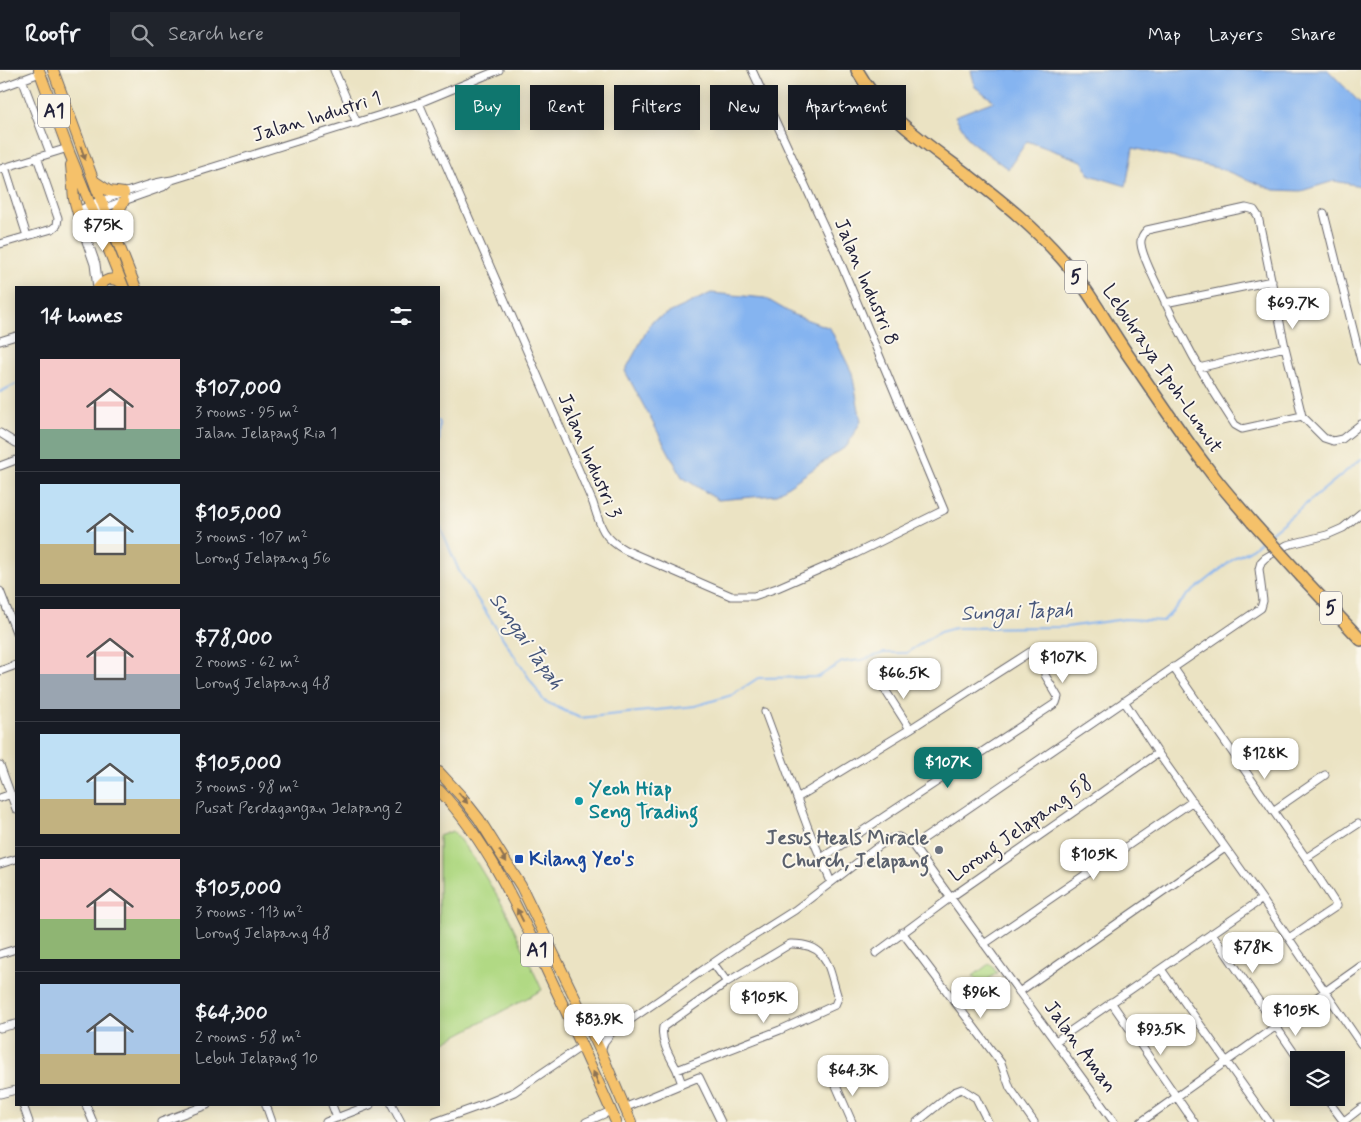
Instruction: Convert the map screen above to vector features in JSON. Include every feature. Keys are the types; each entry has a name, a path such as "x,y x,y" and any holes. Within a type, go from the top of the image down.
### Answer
{"highway":[{"name":"Lebuhraya Ipoh-Lumut","path":"857,70 862,80 899,121 1032,226 1063,260 1091,297 1117,339 1209,471 1252,522 1361,640"}],"main road":[{"name":"A1","path":"53,70 93,180 98,206 123,285"},
{"name":"A1","path":"39,71 68,150 114,233 135,286"},
{"path":"68,150 74,198 80,221"},
{"path":"93,180 106,190 124,197 116,217 114,233"},
{"path":"100,286 104,281 110,279 116,279 123,285"},
{"name":"A1","path":"440,773 479,819 508,864 532,908 591,1031 631,1122"},
{"name":"A1","path":"440,791 477,837 498,872 530,934 616,1122"}],"street":[{"path":"334,70 357,123"},
{"name":"Jalan Industri 1","path":"98,206 163,187 172,180 419,103 499,70"},
{"name":"Jalan Industri 8","path":"752,70 840,259 944,510"},
{"path":"1,86 39,71"},
{"path":"22,79 50,154"},
{"name":"Jalan Industri 3","path":"419,103 593,503 605,536 616,545 731,596 754,596 855,554 944,510"},
{"path":"28,236 2,168 68,150"},
{"path":"0,244 52,229 57,225 58,218 37,157"},
{"path":"98,206 82,211 80,221 95,264 98,286"},
{"path":"98,206 88,216 86,222 99,259 98,286"},
{"path":"1302,416 1242,429 1238,428 1199,368 1165,303 1141,244 1142,236 1147,230 1246,208 1254,210 1258,216 1285,347 1302,416 1324,438 1333,441 1342,439 1361,424"},
{"path":"1324,213 1361,361"},
{"path":"1165,303 1272,281"},
{"path":"0,341 15,336"},
{"path":"1199,368 1285,347"},
{"path":"0,433 15,442"},
{"path":"0,466 15,460"},
{"path":"601,1052 604,1042 611,1034 713,963 795,910 890,839 899,837 913,846 1261,608 1263,602 1259,569 1264,558 1287,544 1327,535 1343,528 1361,513"},
{"path":"0,591 15,629"},
{"path":"798,798 1030,652"},
{"path":"0,672 15,665"},
{"path":"1173,667 1306,858 1337,906 1289,938"},
{"path":"820,859 970,762 1056,703 1058,697 1045,676"},
{"path":"880,682 910,729"},
{"path":"1124,701 1158,753 1262,899 1361,1044"},
{"path":"766,712 820,859 831,882"},
{"name":"Lorong Jelapang 58","path":"876,952 1158,753"},
{"path":"0,765 15,806"},
{"path":"1273,811 1325,775"},
{"path":"0,798 11,794"},
{"path":"984,944 1193,801"},
{"path":"1306,858 1358,824"},
{"name":"Jalan Aman","path":"913,846 1114,1122"},
{"path":"1020,992 1226,848"},
{"path":"0,864 15,859"},
{"path":"1056,1041 1262,899"},
{"path":"902,932 1001,1063 1010,1088 1034,1122"},
{"path":"1212,933 1292,1051"},
{"path":"677,1070 780,1030 835,1005 838,998 824,955 816,948 805,944 790,944 727,982 663,1027 665,1045 682,1084"},
{"path":"0,954 15,949"},
{"path":"713,963 727,982"},
{"path":"1141,1122 1361,966"},
{"path":"1161,969 1269,1122"},
{"path":"1110,1002 1194,1122"},
{"path":"0,1028 15,1024"},
{"path":"591,1031 599,1035 611,1034"},
{"path":"435,1122 514,1092 582,1046"},
{"path":"624,1108 699,1077 721,1122"},
{"path":"834,1081 852,1122"},
{"path":"917,1122 954,1092 962,1089 976,1098 988,1122"},
{"path":"0,1094 15,1090"},
{"path":"23,1106 29,1122"},
{"path":"86,1106 93,1122"},
{"path":"161,1122 204,1106"},
{"path":"266,1106 272,1122"},
{"path":"332,1106 338,1118"},
{"path":"326,1122 368,1106"},
{"path":"393,1106 401,1122"},
{"path":"1332,1106 1344,1122 1361,1108"},
{"path":"586,1122 611,1111"}],"green space":[{"path":"453,831 475,860 505,909 542,990 440,1044 440,836"},
{"path":"990,963 997,973 980,985 973,976"}],"water":[{"path":"971,70 1328,70 1361,104 1361,186 1334,181 1301,191 1274,190 1221,169 1133,148 1126,186 1090,175 1082,161 1027,141 1008,169 970,141 955,116 994,101 975,87"},
{"path":"711,293 765,298 794,315 830,328 852,373 861,421 847,446 775,495 718,500 682,477 625,371 652,321"}],"waterway":[{"name":"Sungai Tapah","path":"0,392 15,384"},
{"name":"Sungai Tapah","path":"1268,535 1361,459"},
{"name":"Sungai Tapah","path":"440,526 459,571 544,701 580,718 695,706 732,695 758,678 818,677 842,662 862,660 884,653 906,653 940,632 955,628 1066,627 1125,619 1163,621 1188,595 1236,557 1249,551 1262,540"}],"place":[{"name":"Yeoh Hiap Seng Trading","path":"579,801"},
{"name":"Jesus Heals Miracle Church, Jelapang","path":"939,850"},
{"name":"Kilang Yeo's","path":"519,859"}]}
